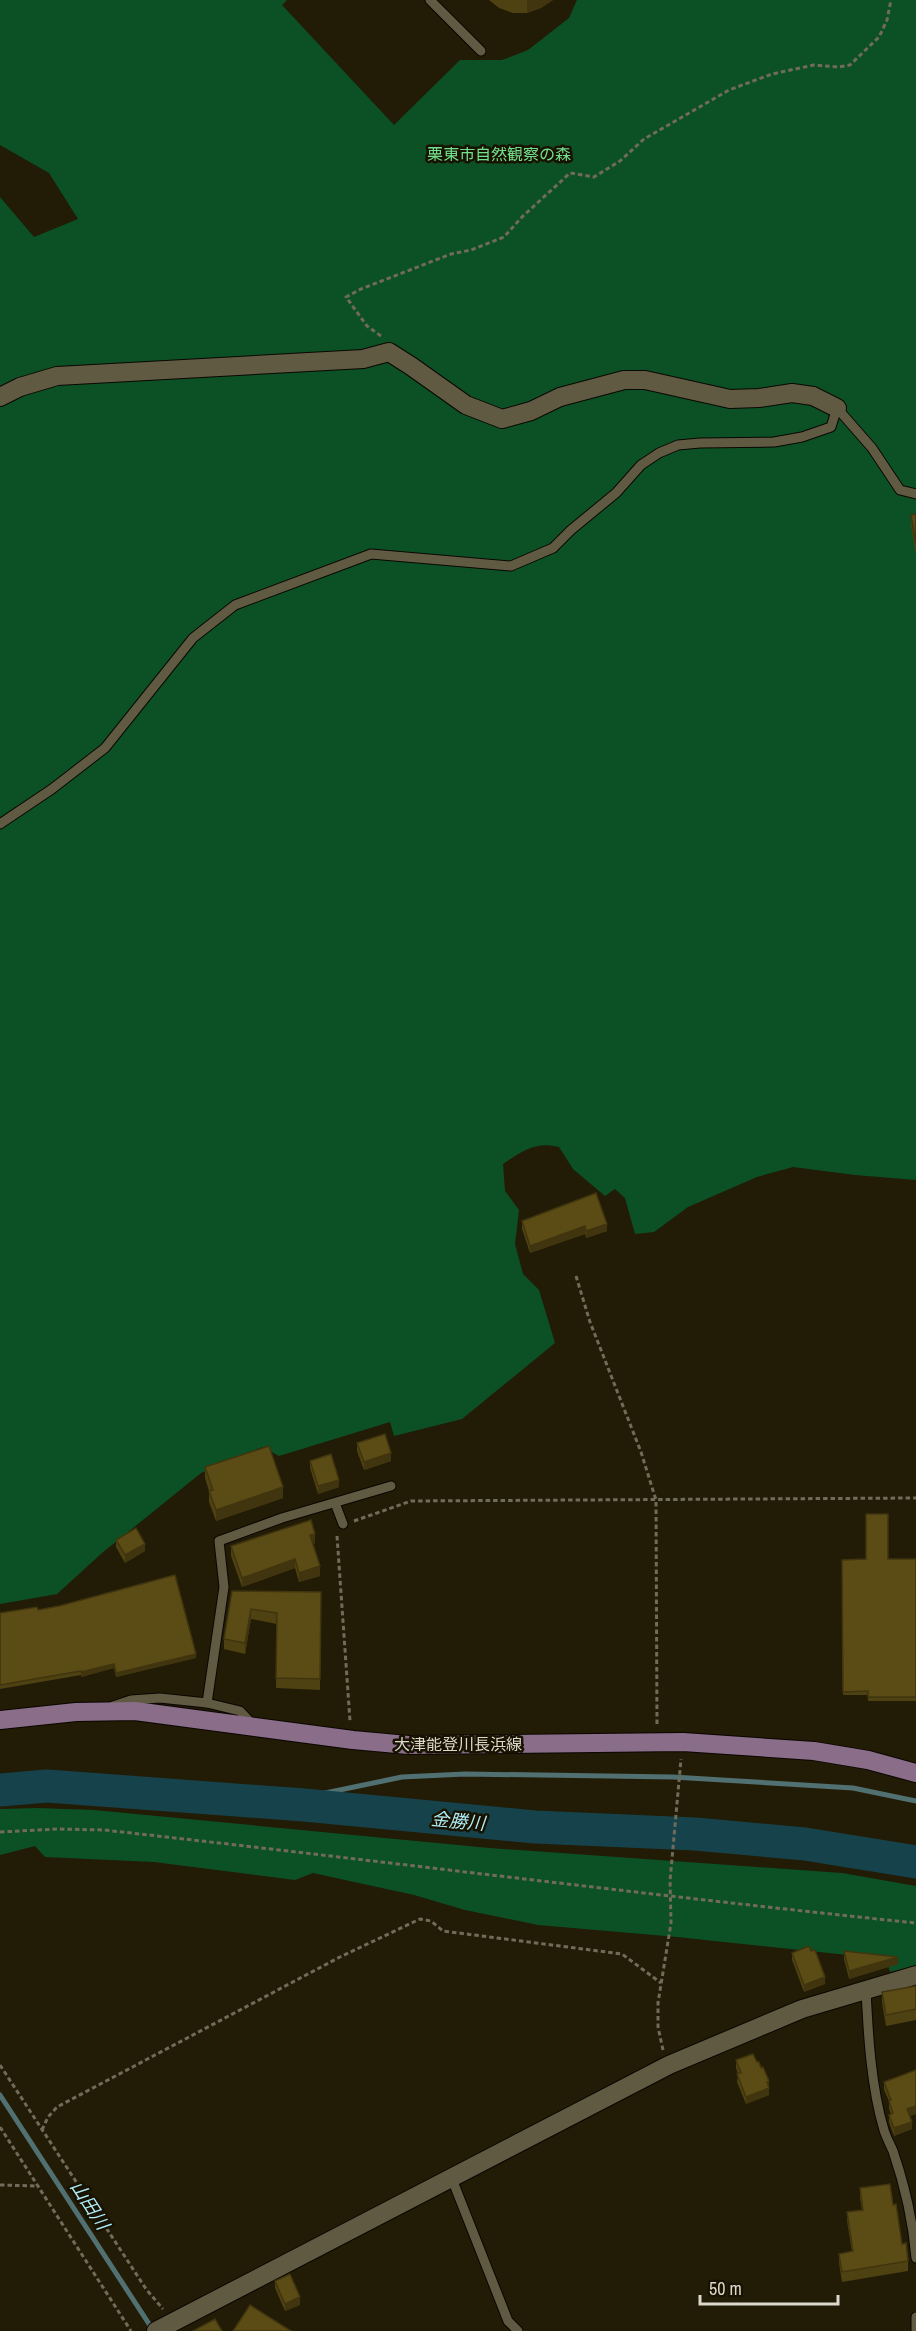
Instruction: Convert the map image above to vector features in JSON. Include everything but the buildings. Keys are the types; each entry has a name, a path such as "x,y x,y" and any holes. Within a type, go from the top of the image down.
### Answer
{"main road":[{"name":"大津能登川長浜線","path":"0,1720 102,1711 135,1711 352,1740 408,1745 657,1742 814,1751 868,1760 916,1773"}],"street":[{"path":"0,397 20,387 57,376 363,358 388,352 466,405 501,419 531,411 560,397 624,380 645,380 730,399 792,393 813,396 837,408"},
{"path":"168,2328 666,2067 802,2009 916,1975"}],"lane":[{"path":"430,0 481,51"},
{"path":"837,408 872,448 900,490 916,494"},
{"path":"0,824 52,789 105,748 193,638 235,605 370,554 511,566 553,548 616,493 641,465 659,453 678,445 774,442 802,437 831,427 837,408"},
{"path":"207,1703 224,1587 219,1541 282,1518 391,1486"},
{"path":"335,1503 343,1524"},
{"path":"102,1711 131,1700 160,1698 207,1703 240,1711 254,1727"},
{"path":"866,1989 868,2031 877,2097 884,2130 893,2151 907,2199 914,2230 916,2258"},
{"path":"452,2178 508,2321 518,2331"},
{"path":"916,2318 916,2331"}],"path":[{"path":"388,352 389,342 367,326 346,297 452,254 471,250 504,237 522,217 570,173 594,177 620,161 644,139 729,90 772,74 814,65 838,67 850,65 879,37 891,0"},
{"path":"576,1276 590,1322 641,1452 656,1500 657,1742"},
{"path":"352,1740 337,1526 411,1501 916,1498"},
{"path":"666,2067 658,2027 658,2003 671,1923 669,1881 681,1757"},
{"path":"0,1832 58,1829 104,1830 669,1897 916,1923"},
{"path":"42,2130 48,2117 57,2107 340,1957 420,1919 431,1921 443,1931 622,1954 661,1983"},
{"path":"0,2065 146,2289 165,2310 168,2328"},
{"path":"0,2127 131,2331"},
{"path":"0,2185 38,2186"}],"green space":[{"name":"栗東市自然観察の森","path":"0,0 287,0 282,5 394,125 460,60 502,60 528,50 569,18 577,0 916,0 916,1180 793,1167 757,1177 688,1207 654,1232 635,1234 625,1198 615,1189 605,1196 573,1169 559,1147 543,1145 523,1151 503,1164 505,1191 519,1210 515,1244 523,1274 539,1290 555,1343 462,1419 394,1436 390,1422 279,1456 262,1447 201,1473 102,1553 57,1594 0,1604 0,197 34,237 78,219 49,173 0,145"},
{"path":"0,1809 94,1810 489,1848 842,1873 916,1886 916,1966 890,1972 886,1959 538,1925 465,1910 414,1895 313,1873 295,1880 154,1862 45,1857 35,1846 0,1855"}],"waterway":[{"path":"277,1803 402,1777 465,1774 673,1777 853,1788 916,1801"},
{"name":"金勝川","path":"0,1790 47,1786 304,1805 535,1827 695,1834 805,1844 916,1862"},
{"name":"山田川","path":"0,2095 153,2330"}]}
